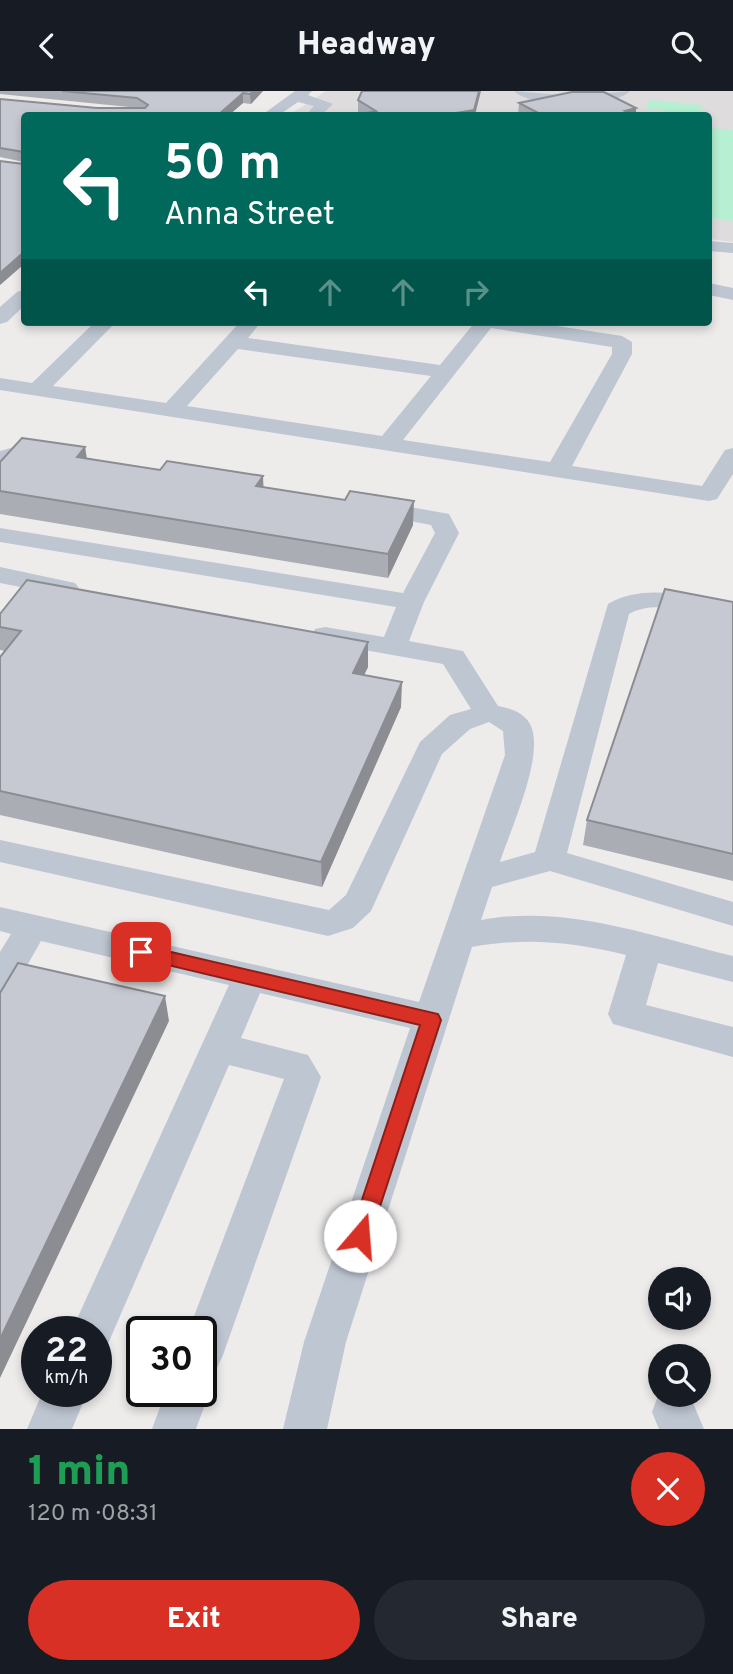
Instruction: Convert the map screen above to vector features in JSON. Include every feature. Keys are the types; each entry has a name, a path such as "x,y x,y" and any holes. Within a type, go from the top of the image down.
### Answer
{"street":[{"path":"521,91 559,100 596,99 623,91"},
{"path":"274,112 301,94 325,104 316,112"},
{"path":"712,246 733,249"},
{"path":"712,290 733,294"},
{"path":"0,318 21,299"},
{"path":"37,390 102,326"},
{"path":"172,411 247,326"},
{"path":"388,445 482,326"},
{"path":"518,326 622,342 622,354 557,471"},
{"path":"233,342 446,372"},
{"path":"0,384 709,494 733,455"},
{"path":"0,458 24,451 73,457"},
{"path":"348,503 440,519 447,533 411,602 393,647"},
{"path":"0,535 411,602"},
{"path":"0,575 94,593"},
{"path":"549,859 617,610 626,603 644,599 733,613"},
{"path":"293,629 453,657 488,713"},
{"path":"0,851 328,923 341,919 359,902 430,749 460,722 488,713 503,716 517,727 520,755 325,1342 305,1429"},
{"path":"480,877 516,871 549,859 733,914"},
{"path":"0,982 16,923 431,1020"},
{"path":"460,937 507,928 580,931 733,969"},
{"path":"645,947 626,1014 733,1042"},
{"path":"99,1316 250,977"},
{"path":"215,1316 303,1077 295,1066 218,1047"},
{"path":"49,1429 59,1407"},
{"path":"174,1429 182,1407"}],"shaded area":[{"path":"326,91 733,91 733,242 712,239 712,112 294,112"}],"green space":[{"path":"650,100 703,105 701,112 646,109"},
{"path":"712,128 733,130 733,221 712,218"}],"building":[{"path":"62,91 254,91 250,94 243,93 221,112 21,112 21,152 0,148 0,99 97,108 145,108 148,105 137,98"},
{"path":"362,91 479,91 474,110 462,112 372,112 376,111 358,100"},
{"path":"572,92 604,92 636,108 625,111 628,112 536,112 519,103"},
{"path":"0,161 21,164 21,255 0,273"},
{"path":"22,438 85,447 77,457 160,470 167,461 263,476 256,486 345,500 350,491 414,501 388,554 0,491 0,462"},
{"path":"27,580 368,642 353,673 402,682 321,862 0,791 0,657 21,631 0,627 0,614"},
{"path":"665,589 733,602 733,854 587,820"},
{"path":"18,963 165,996 0,1339 0,993"}],"route":[{"path":"141,952 431,1020 360,1236"}]}
